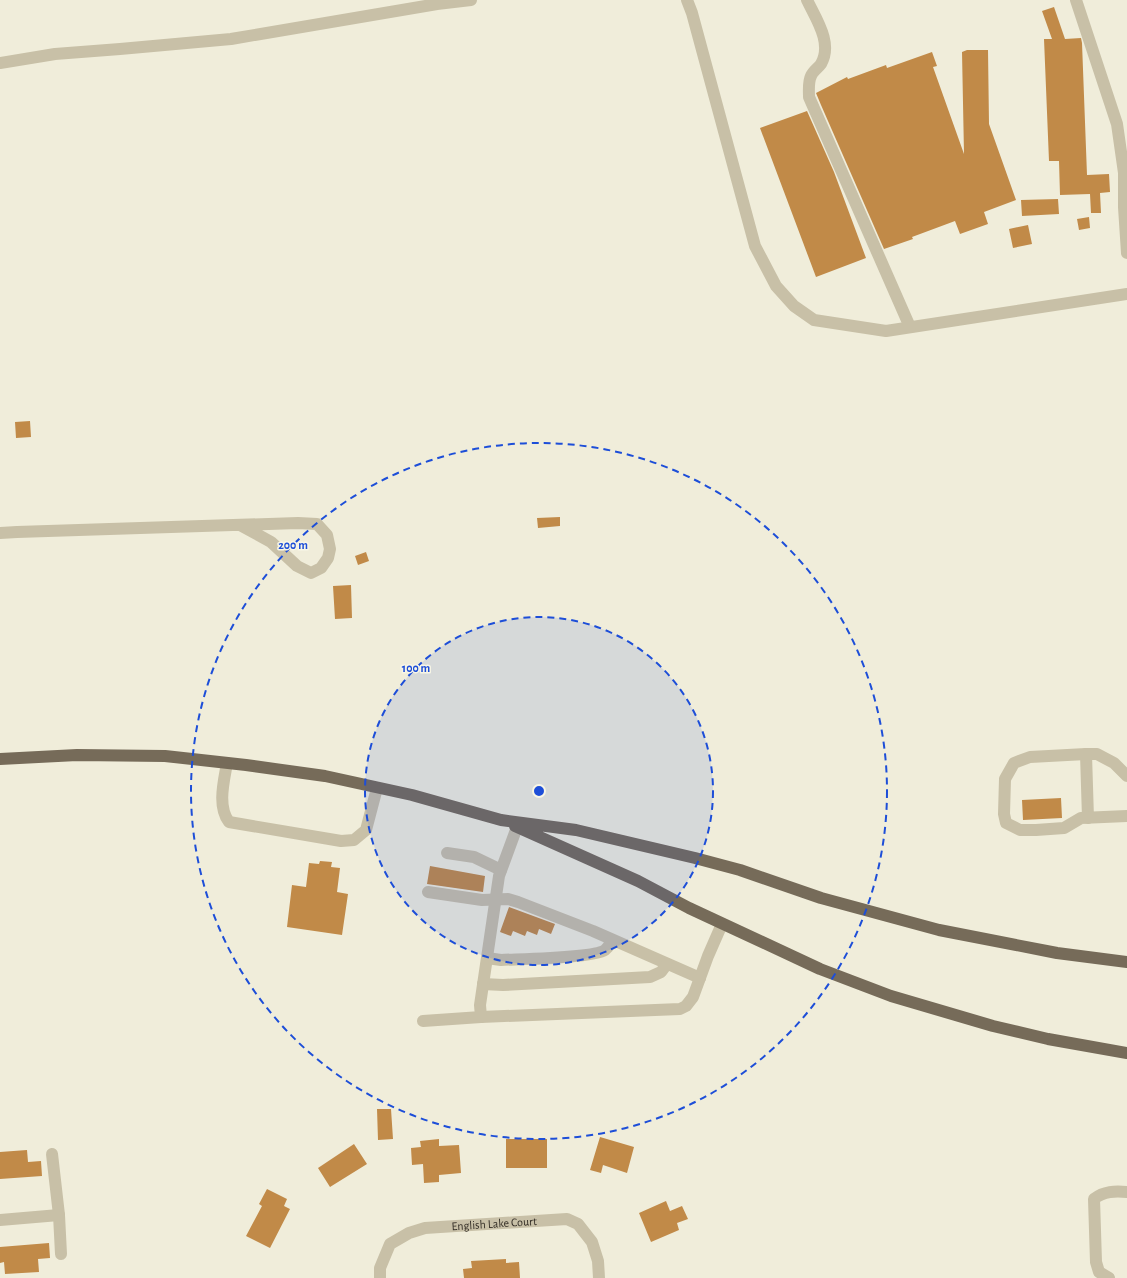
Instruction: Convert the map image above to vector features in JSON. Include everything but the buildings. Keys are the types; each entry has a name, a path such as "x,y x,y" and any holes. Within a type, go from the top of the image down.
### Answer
{"main road":[{"path":"0,759 77,755 165,756 325,776 412,795 501,820 638,881 722,924 820,969 891,996 993,1026 1048,1039 1127,1053"},
{"path":"501,820 576,830 696,858 740,870 821,898 939,930 1058,953 1127,962"}],"street":[{"path":"0,63 55,54 120,50 231,39 437,4 471,0"},
{"path":"687,0 694,20 755,246 776,286 794,306 814,320 886,331 1127,294"},
{"path":"807,0 822,32 826,46 825,55 820,65 811,75 809,97 910,327"},
{"path":"1076,0 1117,124 1124,173 1124,207 1127,253"},
{"path":"0,533 298,523 318,524 327,535 330,549 328,558 321,568 311,573 297,566 270,542 240,525"},
{"path":"1086,754 1088,818"},
{"path":"1127,776 1114,763 1097,754 1030,756 1014,763 1005,779 1004,814 1006,823 1020,830 1064,828 1082,818 1127,816"},
{"path":"227,763 223,785 223,808 229,822 341,841 354,840 366,830 377,788"},
{"path":"481,1017 480,1005 499,876 517,827"},
{"path":"447,853 474,857 501,870"},
{"path":"428,892 482,900 508,899 518,902 700,978"},
{"path":"423,1021 481,1017 680,1009 686,1006 693,997 722,924"},
{"path":"487,958 501,960 586,955 604,951 612,940"},
{"path":"483,984 503,985 644,978 661,972 667,964"},
{"path":"52,1154 59,1215 61,1254"},
{"path":"1110,1278 1098,1272 1096,1262 1094,1199 1101,1194 1118,1191 1127,1192"},
{"path":"0,1220 59,1215"},
{"name":"English Lake Court","path":"380,1278 380,1268 390,1244 409,1233 425,1228 567,1219 578,1224 592,1242 598,1261 599,1278"}]}
